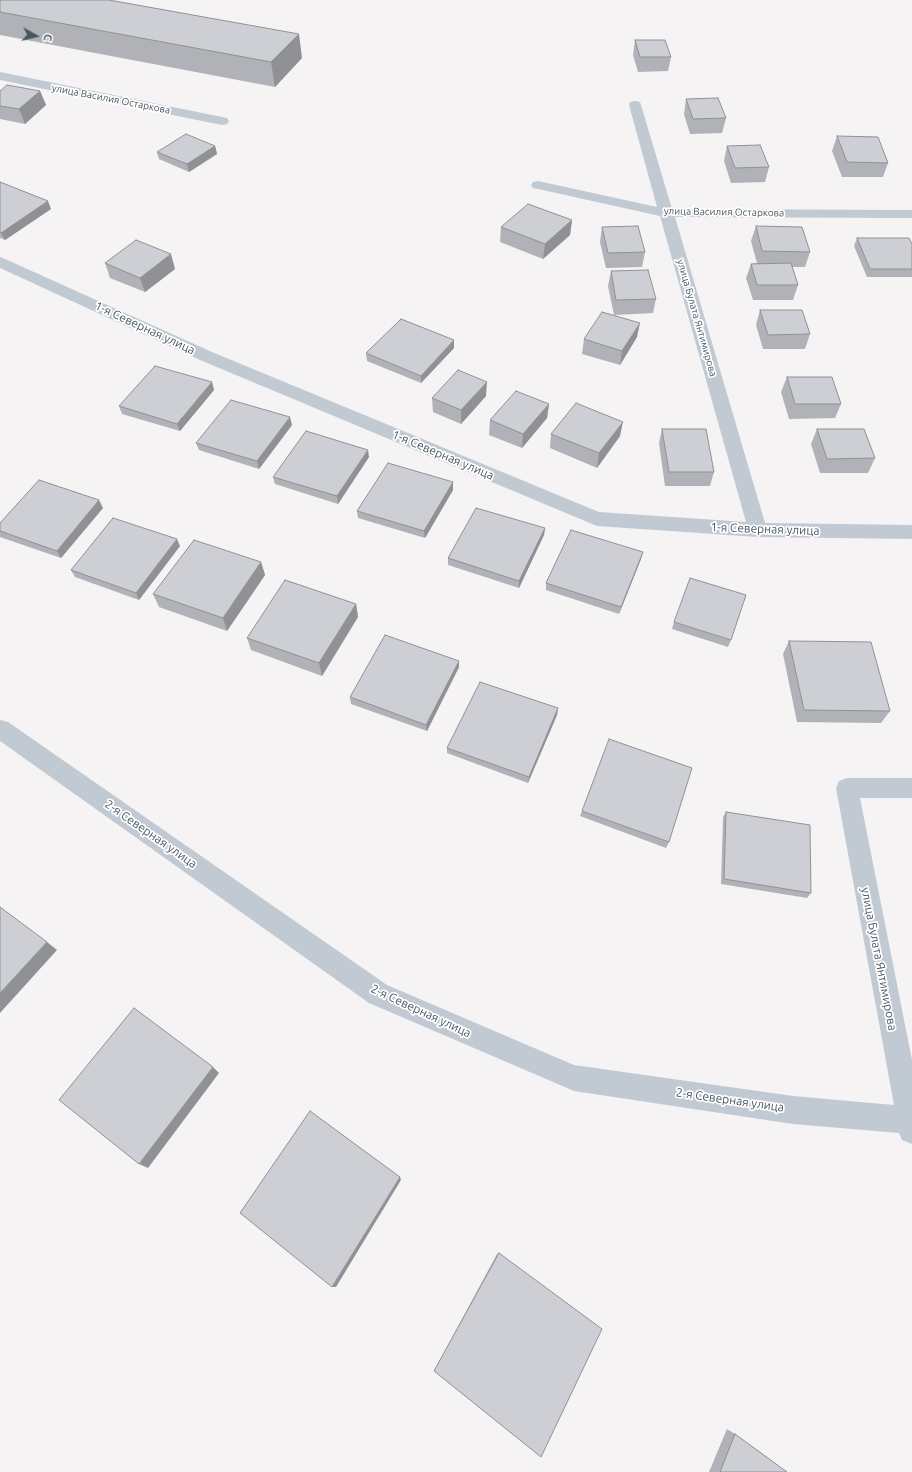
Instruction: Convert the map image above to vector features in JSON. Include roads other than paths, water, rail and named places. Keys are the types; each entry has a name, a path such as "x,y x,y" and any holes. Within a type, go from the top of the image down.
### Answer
{"street":[{"name":"улица Василия Остаркова","path":"0,76 222,121"},
{"name":"улица Булата Янтимирова","path":"635,105 758,530"},
{"name":"улица Василия Остаркова","path":"538,185 667,213 912,214"},
{"name":"1-я Северная улица","path":"0,262 206,356 597,519 758,530 912,532"},
{"name":"2-я Северная улица","path":"0,729 378,994 574,1078 793,1110 911,1123"},
{"name":"улица Булата Янтимирова","path":"911,1123 847,788 912,788"}]}
